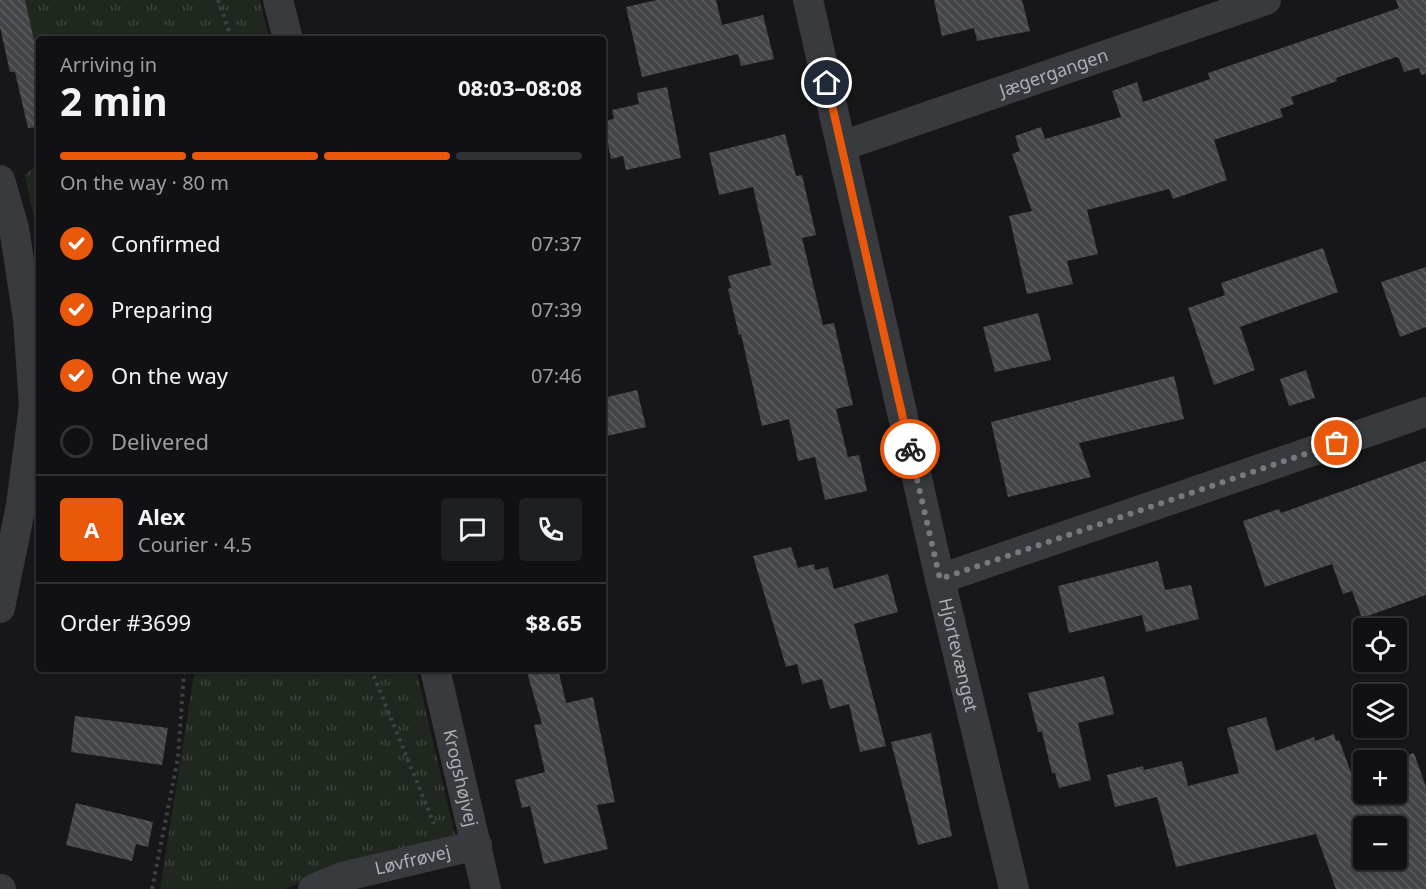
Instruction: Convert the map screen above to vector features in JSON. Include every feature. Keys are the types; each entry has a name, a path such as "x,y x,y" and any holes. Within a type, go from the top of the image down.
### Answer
{"street":[{"path":"278,0 287,36"},
{"name":"Hjortevænget","path":"808,0 940,579 1014,889"},
{"name":"Jægergangen","path":"842,146 1266,0"},
{"path":"0,180 14,228 28,319 34,406 21,505 0,608"},
{"path":"940,579 1426,412"},
{"name":"Krogshøjvej","path":"436,672 486,889"},
{"name":"Løvfrøvej","path":"313,889 342,877 477,845"}],"path":[{"path":"218,0 231,36"},
{"path":"152,889 178,758 184,672"},
{"path":"372,672 445,853"}],"green space":[{"path":"4,0 260,0 268,36 36,36 36,126"},
{"path":"36,166 36,229 25,175"},
{"path":"195,672 417,672 455,835 324,872 285,889 160,889"}],"building":[{"path":"0,0 25,0 36,50 36,127 28,128 15,72 10,72 0,27"},
{"path":"657,0 716,0 722,25 763,15 774,59 741,66 738,54 642,77 626,7"},
{"path":"934,0 1022,0 1030,31 977,41 974,28 942,36"},
{"path":"1396,0 1426,0 1426,74 1421,75 1419,68 1404,72 1399,58 1396,57 1291,97 1294,104 1280,109 1283,117 1214,140 1227,180 1173,199 1169,189 1087,210 1098,254 1067,261 1073,284 1027,294 1009,216 1032,211 1012,154 1020,151 1015,136 1041,127 1045,139 1121,117 1112,91 1137,82 1143,102 1210,79 1208,73 1399,8"},
{"path":"667,87 681,158 626,170 623,156 611,159 606,135 606,120 614,119 612,110 639,104 637,93"},
{"path":"785,134 796,176 802,175 816,235 802,238 823,325 834,323 853,405 836,409 848,457 859,455 867,491 825,500 815,457 798,461 789,419 762,426 728,289 731,288 728,276 771,265 753,187 719,195 709,153"},
{"path":"1323,248 1338,292 1240,327 1255,370 1214,385 1188,308 1225,295 1221,283"},
{"path":"1426,267 1426,327 1400,337 1381,282"},
{"path":"1038,313 1051,360 995,372 983,327"},
{"path":"1306,370 1315,398 1289,406 1280,379"},
{"path":"1174,376 1184,419 1079,443 1091,477 1008,497 991,422"},
{"path":"637,390 646,427 607,436 606,397"},
{"path":"1426,461 1426,595 1362,618 1352,591 1343,594 1332,564 1265,587 1243,521 1279,509 1281,513"},
{"path":"791,547 798,568 814,564 815,570 828,567 834,589 888,574 898,612 854,624 886,746 860,752 849,704 830,709 822,679 802,684 797,664 786,667 753,556"},
{"path":"1158,561 1165,590 1191,585 1199,619 1146,632 1142,615 1069,633 1058,586"},
{"path":"527,672 559,672 566,703 593,697 615,802 597,805 608,849 544,864 530,806 522,808 515,780 545,772 534,725 542,724"},
{"path":"1104,676 1114,714 1078,723 1091,780 1059,788 1055,773 1052,773 1042,732 1038,732 1028,693"},
{"path":"75,716 168,728 162,765 71,752"},
{"path":"1266,717 1276,751 1314,737 1315,741 1334,734 1336,741 1339,740 1353,775 1353,804 1407,804 1407,755 1414,753 1426,787 1426,889 1336,889 1316,834 1176,867 1157,797 1115,807 1107,775 1143,766 1144,770 1182,761 1188,786 1239,773 1227,728"},
{"path":"931,733 952,836 918,845 891,742"},
{"path":"76,803 153,822 148,847 136,844 132,861 66,845"}],"way so far":[{"path":"910,449 940,579 1337,443"}],"route":[{"path":"827,83 910,449"}]}
